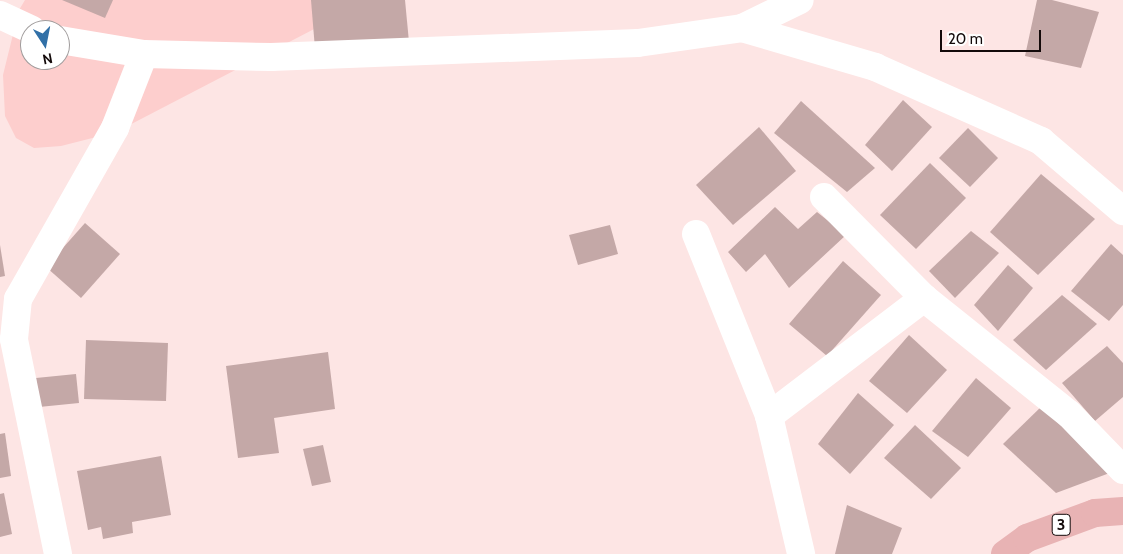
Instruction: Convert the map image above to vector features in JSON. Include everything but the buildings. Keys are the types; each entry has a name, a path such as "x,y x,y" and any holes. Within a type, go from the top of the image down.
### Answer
{"main road":[{"name":"3","path":"1005,554 1035,535 1095,513 1123,511"}],"street":[{"path":"70,42 144,54 271,57 638,43 742,28 800,0"},
{"path":"0,15 20,24"},
{"path":"742,28 875,67 1041,141 1123,211"},
{"path":"58,554 14,339 18,298 116,128 144,54"},
{"path":"824,197 924,298 1069,414 1123,470"},
{"path":"696,234 769,416 801,554"},
{"path":"769,416 924,298"}],"shaded area":[{"path":"25,0 370,0 116,132 61,146 34,148 16,138 5,116 3,75 19,10"}]}
